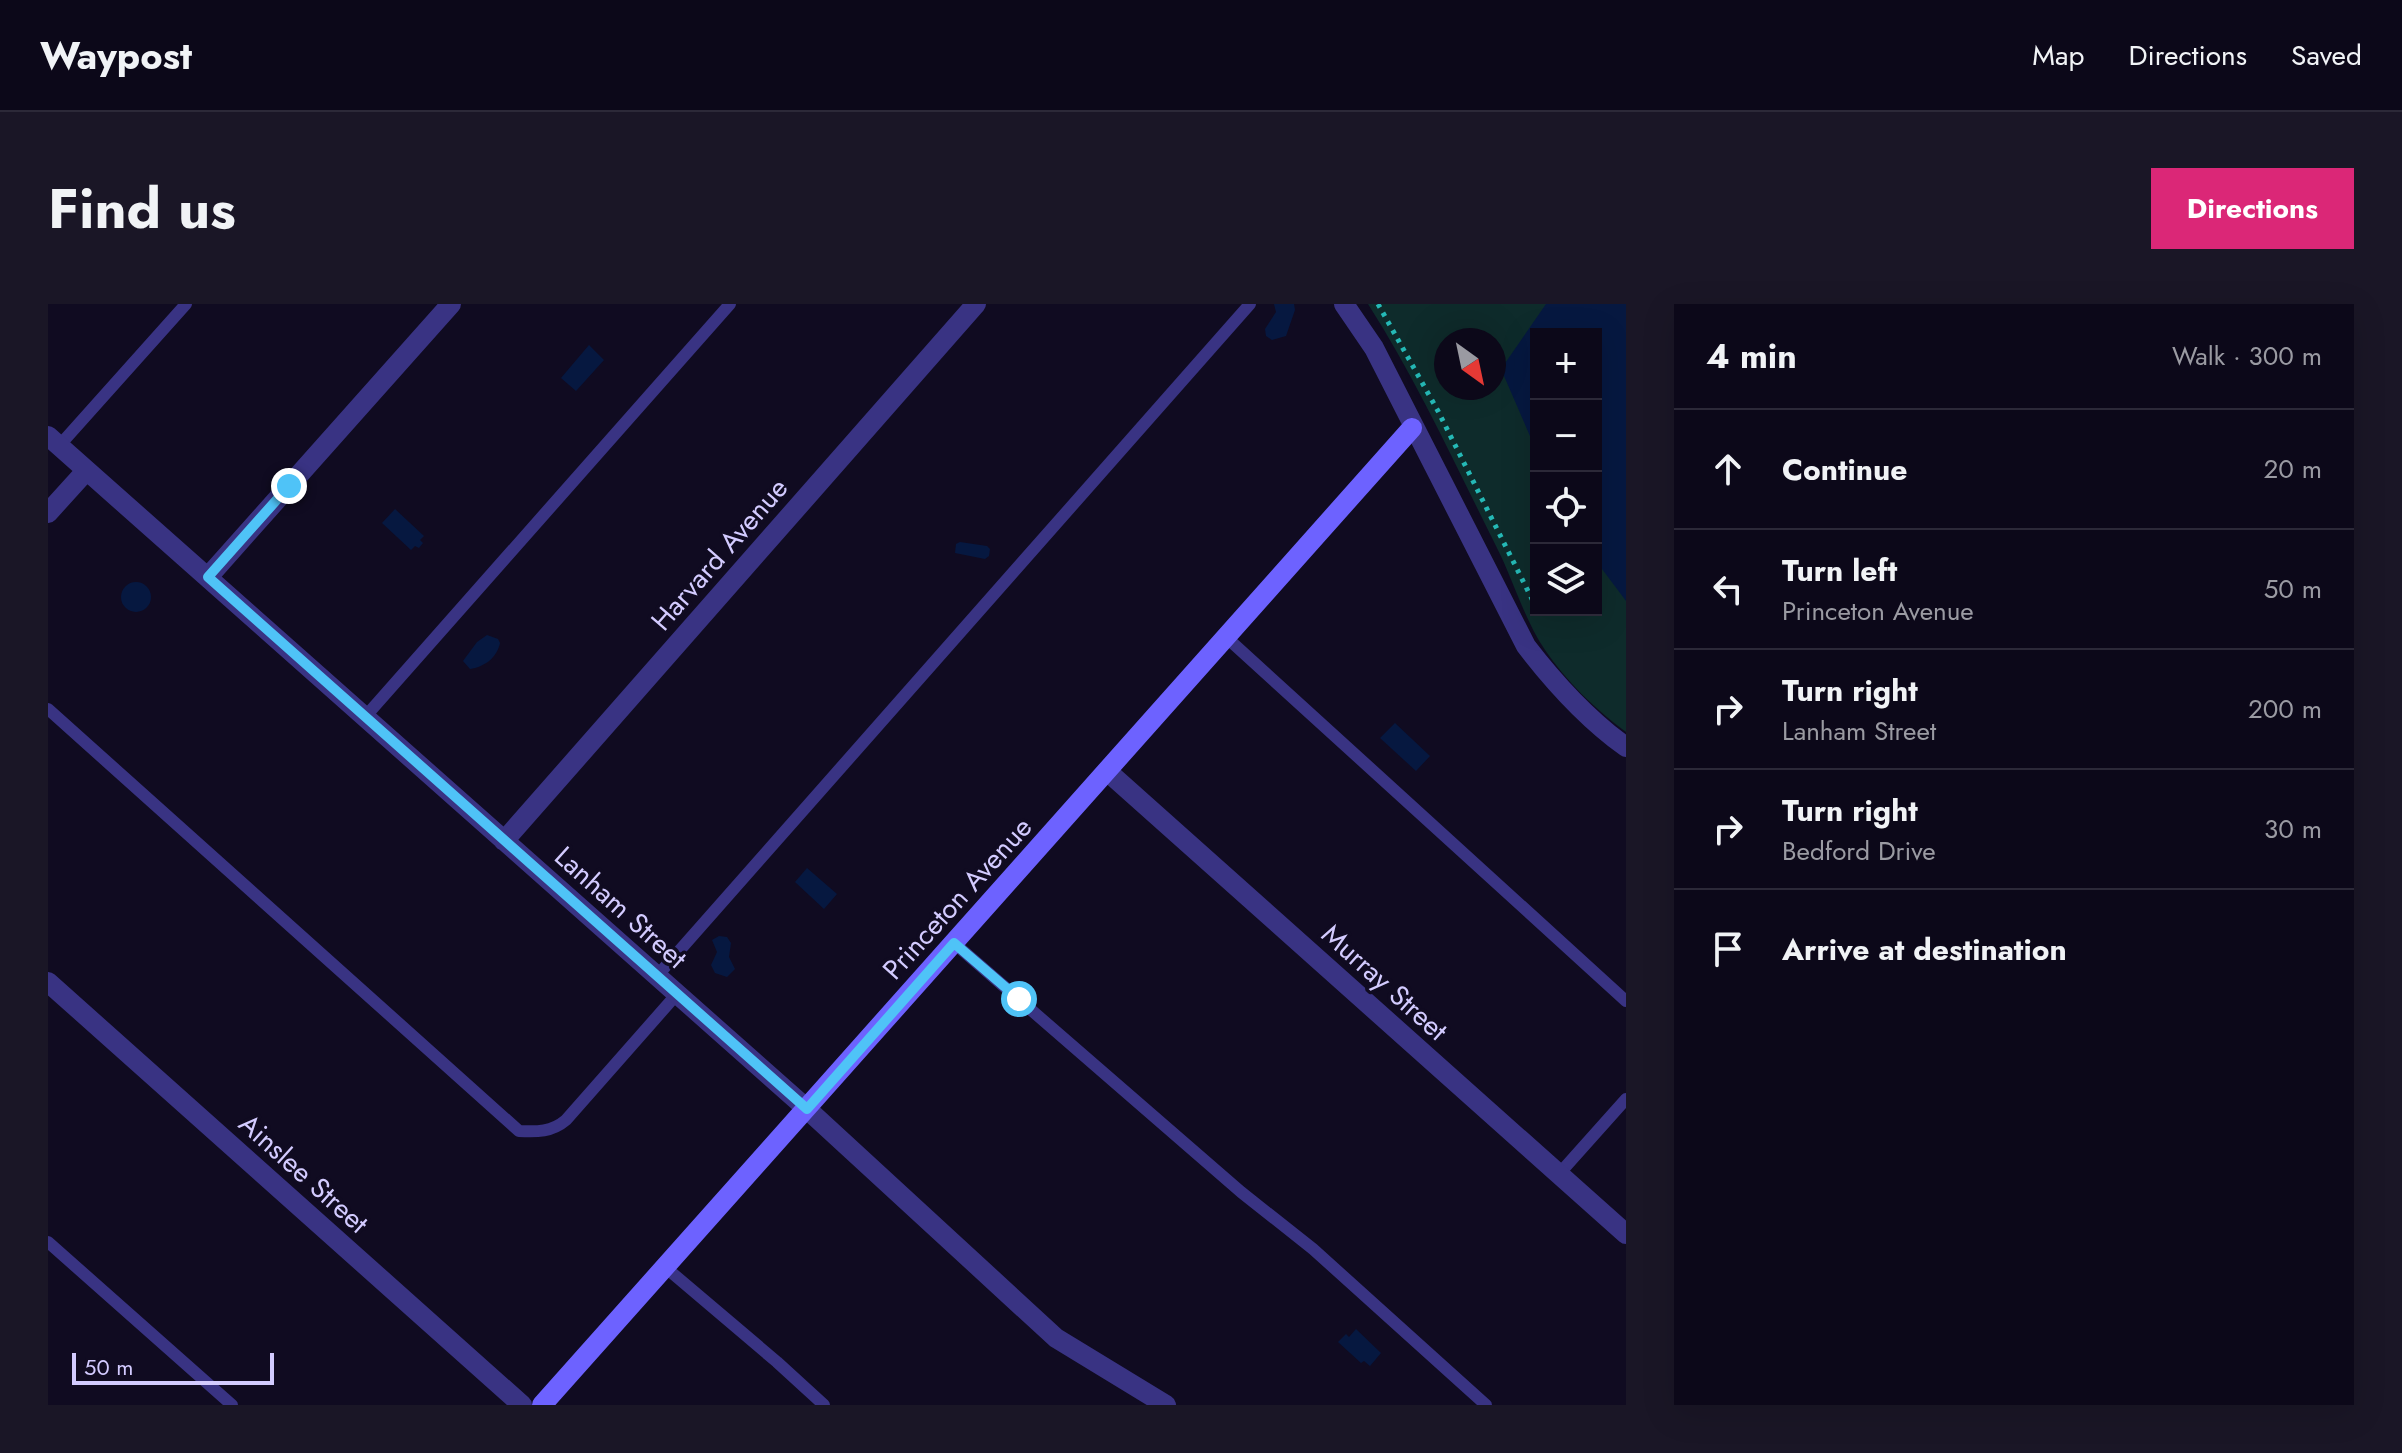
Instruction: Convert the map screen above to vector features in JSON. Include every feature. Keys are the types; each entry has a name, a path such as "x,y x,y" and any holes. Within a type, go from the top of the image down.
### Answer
{"street":[{"path":"208,577 451,304"},
{"name":"Harvard Avenue","path":"504,841 976,304"},
{"path":"1344,304 1374,348 1412,428 1526,646 1557,686 1599,727 1626,747"},
{"name":"Princeton Avenue","path":"542,1405 1412,428"},
{"name":"Lanham Street","path":"54,441 807,1109 1056,1338 1166,1405"},
{"path":"48,513 86,471"},
{"name":"Murray Street","path":"1107,771 1626,1234"},
{"name":"Ainslee Street","path":"48,982 522,1405"}],"lane":[{"path":"54,441 186,304"},
{"path":"365,717 730,304"},
{"path":"657,976 1250,304"},
{"path":"1226,637 1626,1001"},
{"path":"48,709 519,1131 538,1132 557,1128 677,994"},
{"path":"954,943 1241,1192 1313,1249 1486,1405"},
{"path":"1559,1174 1626,1099"},
{"path":"48,1242 232,1405"},
{"path":"665,1267 824,1405"}],"path":[{"path":"1378,304 1444,424 1530,595"}],"green space":[{"path":"1368,304 1626,304 1626,732 1572,684 1538,638 1419,393"}],"water":[{"path":"1274,304 1294,304 1295,310 1286,336 1272,340 1266,336 1265,329 1276,312"},
{"path":"1546,304 1626,304 1626,601 1602,569 1602,328 1530,328 1530,436 1506,381 1506,362"},
{"path":"589,345 604,360 576,391 561,378"},
{"path":"395,509 424,536 419,548 415,546 411,550 382,523"},
{"path":"956,544 987,546 989,556 985,559 955,553"},
{"path":"136,582 146,587 151,597 146,607 136,612 126,607 121,597 126,587"},
{"path":"487,635 500,643 496,653 489,661 470,669 463,661 477,642"},
{"path":"1395,723 1430,756 1416,771 1380,738"},
{"path":"807,868 837,894 824,909 795,882"},
{"path":"719,936 727,937 731,943 729,957 735,969 727,977 715,973 711,965 717,952 712,940"},
{"path":"1356,1329 1381,1353 1370,1366 1364,1361 1361,1363 1338,1342"}],"route":[{"path":"289,486 208,577 807,1109 954,943 1019,999"}]}
